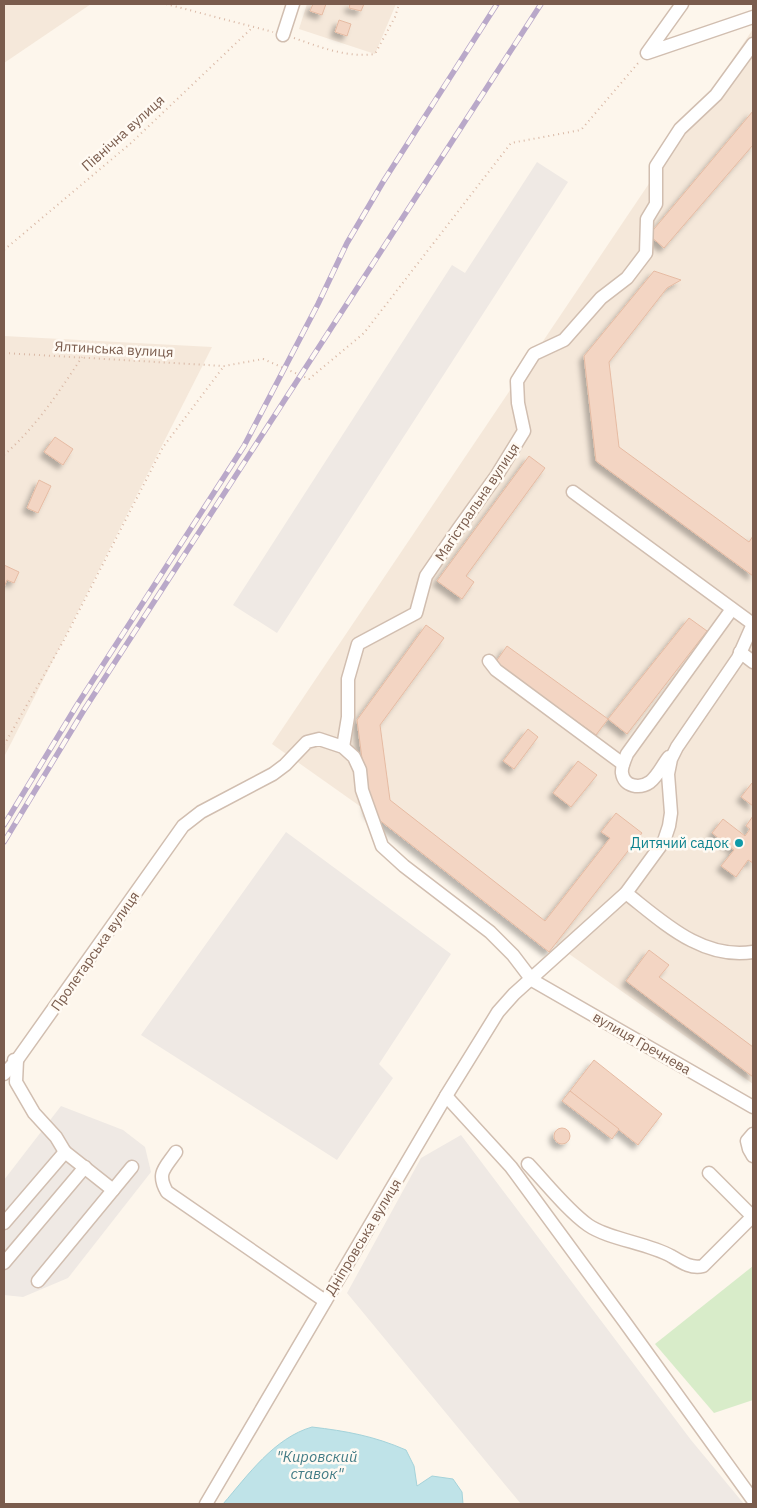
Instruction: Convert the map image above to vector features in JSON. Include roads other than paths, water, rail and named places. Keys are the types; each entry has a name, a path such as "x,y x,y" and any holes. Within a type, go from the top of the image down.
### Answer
{"street":[{"path":"282,35 293,4"},
{"path":"682,4 646,53 753,17"},
{"name":"Магістральна вулиця","path":"343,747 348,717 348,679 358,644 416,613 426,576 498,475 524,431 518,403 516,381 534,354 564,340 601,298 627,278 646,253 647,219 656,204 656,166 680,129 716,95 753,44"},
{"path":"573,492 753,624 740,652 677,747 651,781 643,786 634,786 627,782 622,774 623,764 633,746 732,609"},
{"path":"740,652 753,662"},
{"path":"489,661 496,670 623,764"},
{"name":"Пролетарська вулиця","path":"4,1074 17,1060 184,826 201,812 273,774 285,765 307,742 319,740 343,747"},
{"path":"343,747 354,757 360,770 362,790 382,846 404,866 502,942 532,980 626,893 664,841 671,813 668,774 671,759 677,747"},
{"path":"626,893 688,940 718,951 731,953 753,952"},
{"name":"Дніпровська вулиця","path":"206,1504 446,1096 498,1012 514,994 532,980"},
{"name":"вулиця Гречнева","path":"532,980 753,1107"},
{"path":"4,1061 17,1060 16,1082 34,1113 56,1137 65,1152 113,1190"},
{"path":"446,1096 511,1167 753,1500"},
{"path":"753,1134 747,1141 748,1149 753,1156"},
{"path":"4,1223 65,1152"},
{"path":"176,1152 161,1177 162,1184 167,1192 325,1301"},
{"path":"528,1164 580,1218 596,1229 666,1254 688,1266 696,1268 703,1266 753,1216 709,1172"},
{"path":"4,1263 85,1167"},
{"path":"38,1281 132,1167"}],"water":[{"name":"\"Кировский ставок\"","path":"312,1427 360,1435 406,1450 414,1466 417,1486 432,1476 453,1479 462,1492 463,1504 223,1504 252,1470 274,1449 298,1432"}],"railway":[{"path":"4,825 77,705 244,446 318,304 347,243 383,182 497,4"},
{"path":"4,842 84,710 541,4"}],"place":[{"name":"Дитячий садок","path":"739,843"}]}
